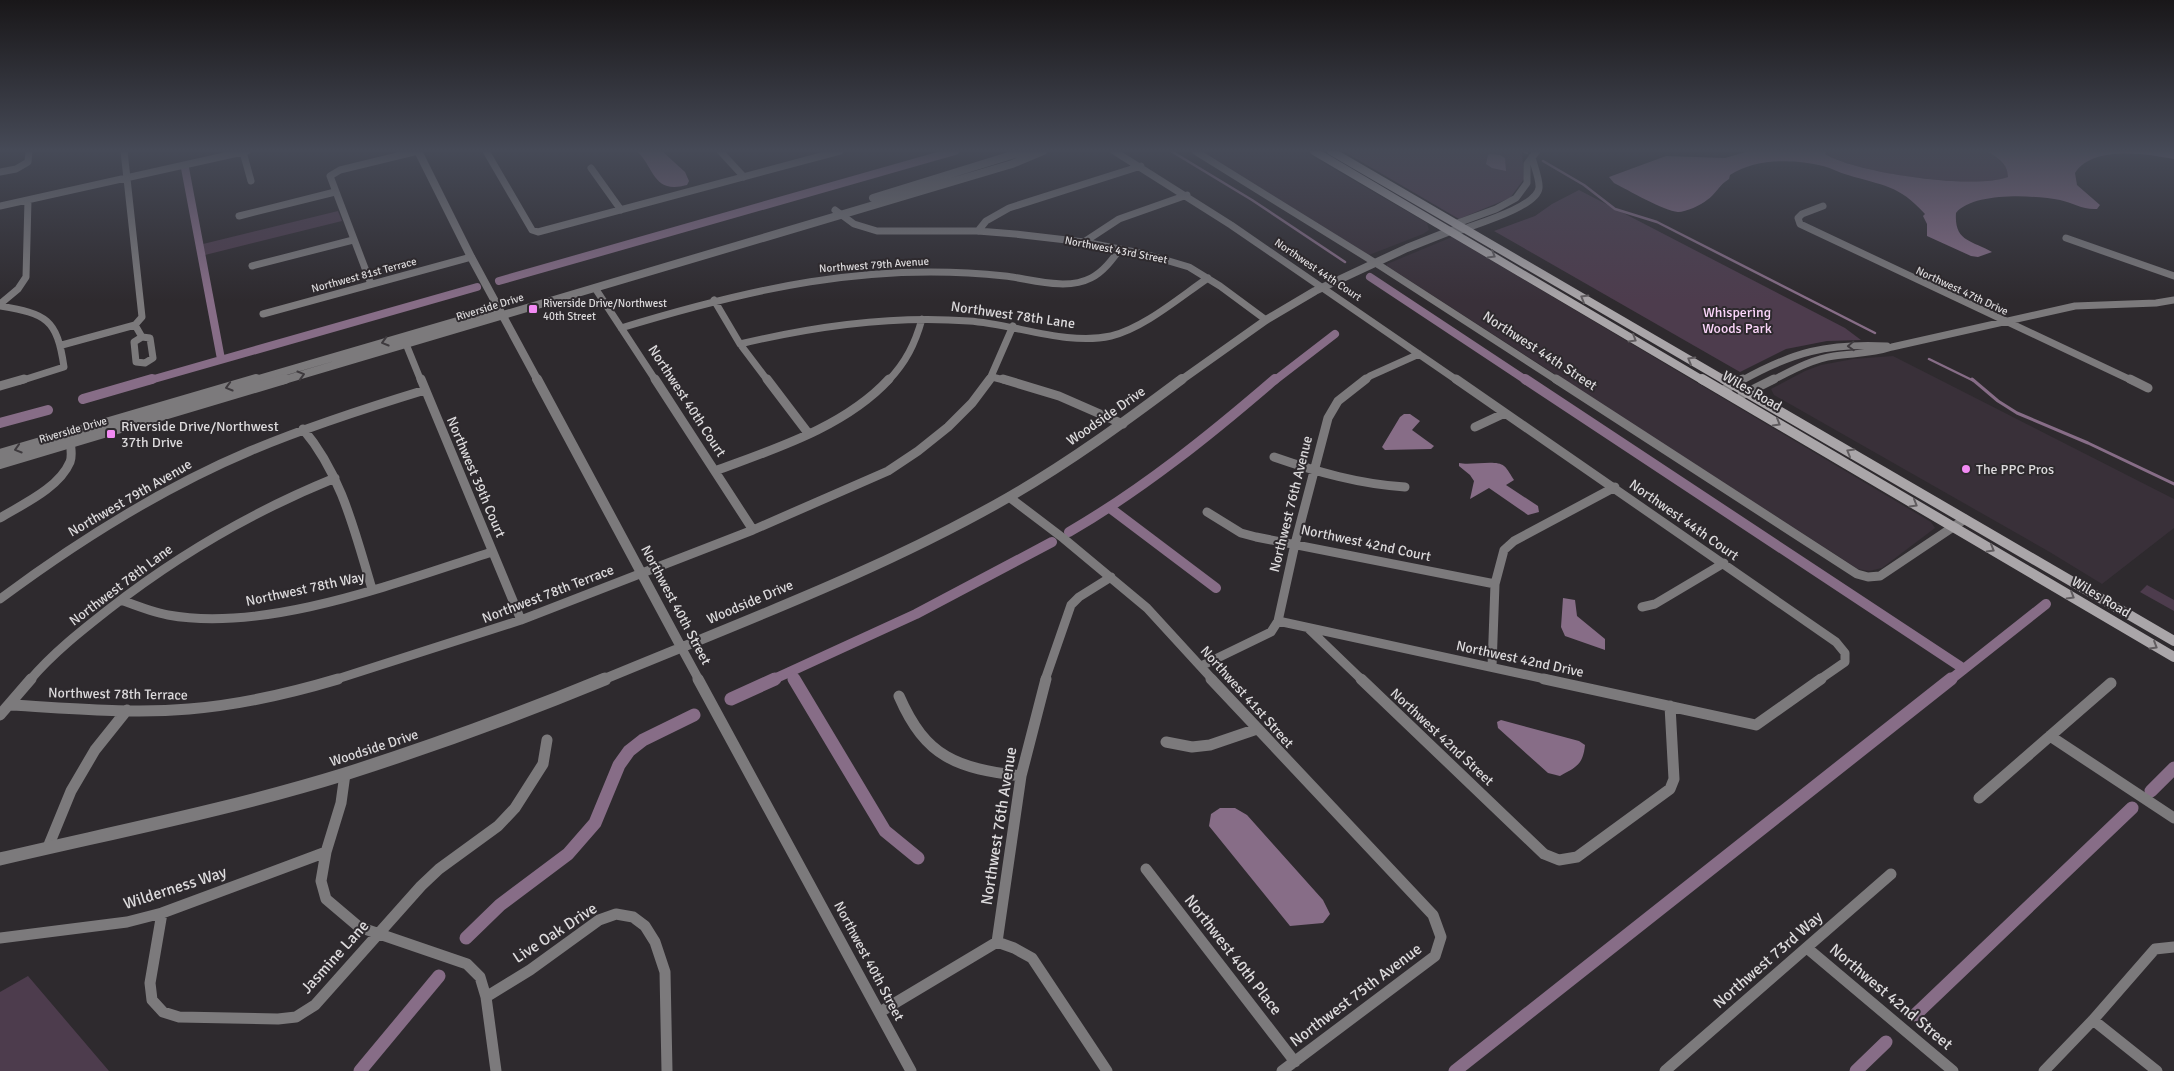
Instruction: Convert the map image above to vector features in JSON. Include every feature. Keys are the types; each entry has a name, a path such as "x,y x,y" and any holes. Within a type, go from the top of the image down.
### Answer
{"main road":[{"name":"Wiles Road","path":"1399,201 2174,657"},
{"name":"Wiles Road","path":"1416,201 2174,641"},
{"path":"1592,314 1603,309"}],"street":[{"path":"0,206 23,201"},
{"path":"0,305 22,286 26,277 28,201"},
{"path":"62,345 135,325 142,316 129,201"},
{"path":"239,216 299,201"},
{"path":"338,201 371,284"},
{"name":"Northwest 40th Street","path":"443,201 681,647 911,1071"},
{"path":"515,201 532,230 538,232 655,201"},
{"path":"615,201 621,210"},
{"name":"Riverside Drive","path":"0,454 70,438 406,344 501,312 595,288 871,201"},
{"name":"Riverside Drive","path":"0,464 70,438 877,201"},
{"path":"978,231 986,221 1009,208 1031,201"},
{"path":"1084,242 1094,232 1114,221 1170,201"},
{"name":"Northwest 44th Court","path":"1196,201 1615,487 1836,642 1845,653 1845,662 1756,725"},
{"name":"Northwest 44th Street","path":"1276,201 1374,262 1857,574 1868,577 1880,576 1952,526"},
{"path":"1450,231 1455,224 1512,201"},
{"path":"1464,229 1517,208 1529,201"},
{"name":"Northwest 47th Drive","path":"1823,206 1802,214 1798,218 1800,224 2148,388"},
{"name":"Northwest 43rd Street","path":"837,212 851,223 863,229 877,231 978,231 1084,242 1172,261 1208,278 1266,320"},
{"name":"Woodside Drive","path":"0,859 235,804 344,774 526,711 795,600 900,553 1008,497 1123,424 1226,347 1266,320 1323,287 1374,262 1450,231 1464,229"},
{"path":"2066,238 2174,276"},
{"path":"252,266 353,240"},
{"name":"Northwest 79th Avenue","path":"621,328 714,300 814,280 892,273 971,274 1072,284 1098,276 1120,249"},
{"name":"Northwest 81st Terrace","path":"263,314 471,256"},
{"name":"Northwest 78th Lane","path":"740,344 778,334 825,326 922,318 976,321 1076,337 1094,338 1111,336 1126,331 1208,278"},
{"name":"Northwest 40th Court","path":"595,288 753,530"},
{"path":"714,300 740,344 808,433"},
{"path":"1735,398 1822,358 1874,353 1892,347 2075,306 2156,303 2174,300"},
{"path":"0,305 30,312 48,321 57,331 62,345 64,367 0,386"},
{"path":"715,471 808,433 842,416 883,386 902,364 911,349 922,318"},
{"path":"135,325 142,337"},
{"name":"Northwest 78th Terrace","path":"10,705 127,710 189,709 262,698 321,684 398,661 521,620 753,530 888,471 918,451 948,427 972,403 992,377 1013,326"},
{"name":"Northwest 39th Court","path":"406,344 521,620"},
{"path":"1722,391 1788,358 1811,351 1852,346 1892,347"},
{"path":"1811,351 1822,358"},
{"name":"Northwest 76th Avenue","path":"1278,621 1295,544 1328,418 1338,401 1370,376 1419,354"},
{"path":"1766,368 1780,376"},
{"path":"992,377 1052,392 1085,405 1123,424"},
{"name":"Northwest 79th Avenue","path":"0,599 82,541 140,506 200,474 304,429 348,413 425,390"},
{"path":"1475,427 1505,413"},
{"path":"304,429 314,439 335,478 345,502 372,589"},
{"path":"0,518 42,491 62,474 70,460 70,438"},
{"path":"1274,457 1328,476 1383,486 1405,487"},
{"name":"Northwest 78th Lane","path":"0,715 38,671 73,638 152,575 204,542 288,497 335,478"},
{"path":"1492,667 1495,584 1504,550 1514,540 1615,487"},
{"name":"Northwest 41st Street","path":"1008,497 1112,577 1147,608 1257,729 1434,915 1441,937"},
{"name":"Northwest 42nd Court","path":"1207,512 1241,533 1495,584"},
{"path":"1952,526 1965,519"},
{"name":"Northwest 78th Way","path":"121,600 173,616 232,618 273,613 326,602 492,552"},
{"path":"1642,607 1655,604 1724,563"},
{"name":"Northwest 76th Avenue","path":"997,942 1020,776 1046,678 1071,605 1079,597 1112,577"},
{"path":"1201,666 1271,632 1278,621"},
{"name":"Northwest 42nd Drive","path":"1278,621 1756,725"},
{"name":"Northwest 42nd Street","path":"1308,629 1544,854 1559,860 1577,857 1670,789 1674,778 1670,706"},
{"path":"1979,798 2110,683"},
{"path":"899,696 912,728 935,751 950,760 967,766 989,772 1020,776"},
{"path":"48,847 71,791 96,750 127,710"},
{"path":"1166,742 1192,747 1210,745 1257,729"},
{"path":"2050,736 2174,818"},
{"name":"Jasmine Lane","path":"162,913 150,983 152,1000 162,1012 179,1017 278,1019 296,1017 315,1005 420,886 438,869 498,826 515,808 542,764 547,740"},
{"path":"344,774 342,803 326,852 321,882 326,899 358,927 468,964 480,976 486,997 496,1071"},
{"name":"Wilderness Way","path":"0,938 127,922 162,913 326,852"},
{"name":"Northwest 40th Place","path":"1146,869 1295,1062"},
{"name":"Northwest 73rd Way","path":"1665,1071 1891,874"},
{"name":"Live Oak Drive","path":"486,997 530,970 599,920 616,914 633,917 645,926 650,934 664,972 666,1071"},
{"name":"Northwest 75th Avenue","path":"1282,1071 1435,956 1441,937"},
{"path":"880,1012 997,942 1014,948 1032,958 1107,1071"},
{"path":"2044,1071 2093,1020 2155,949 2173,947"},
{"name":"Northwest 42nd Street","path":"1807,948 1953,1071"},
{"path":"2093,1020 2158,1071"}],"shaded area":[{"path":"1282,201 1389,201 1427,223 1429,230 1423,234 1369,255"},
{"path":"1648,201 1706,201 1681,212 1664,208"},
{"path":"1911,201 1976,201 1964,206 1956,213 1958,230 1966,239 1992,252 1978,257 1971,256 1927,236 1927,224 1923,216 1925,214"},
{"path":"2063,201 2095,201 2100,205 2097,209"},
{"path":"1452,237 1931,522 1935,528 1882,568 1869,571 1858,569 1387,266 1387,264"},
{"path":"1893,356 2174,499 2174,528 2102,584 2048,551 1774,395 1771,389 1805,371 1821,365 1853,359"},
{"path":"1404,414 1410,414 1420,421 1412,430 1434,446 1431,449 1385,450 1382,447 1400,417"},
{"path":"1459,463 1495,463 1504,466 1514,480 1506,485 1538,506 1539,512 1528,515 1489,488 1470,499 1474,481 1459,466"},
{"path":"1563,598 1575,600 1577,616 1605,639 1605,650 1565,636 1561,627"},
{"path":"1501,720 1579,741 1585,745 1578,765 1560,776 1548,773 1498,728 1497,722"},
{"path":"1220,808 1235,808 1247,815 1323,900 1330,914 1323,923 1290,926 1209,826 1211,814"}],"green space":[{"path":"1428,201 1503,201 1459,219"},
{"name":"Whispering Woods Park","path":"1558,201 1600,201 1845,328 1861,340 1827,341 1786,349 1740,372 1494,231 1535,216"},
{"path":"338,211 342,221 205,255 203,244"},
{"path":"2147,585 2174,600 2174,611 2140,592"},
{"path":"28,976 109,1071 0,1071 0,992"}],"waterway":[{"path":"191,201 221,359"},
{"path":"499,281 780,201"},
{"path":"1253,201 1345,262"},
{"path":"1605,201 1615,209 1657,222 1875,333"},
{"path":"1370,277 1527,381"},
{"path":"147,381 477,287"},
{"path":"1274,381 1335,334"},
{"path":"1929,359 1974,381"},
{"path":"83,399 152,379"},
{"path":"1069,532 1150,479 1275,379"},
{"path":"1525,379 1964,669"},
{"path":"1972,379 1998,401 2017,413 2088,443 2174,484"},
{"path":"0,423 48,410"},
{"path":"1110,508 1216,588"},
{"path":"772,680 916,614 1052,542"},
{"path":"1964,669 2046,604"},
{"path":"1950,680 1964,669"},
{"path":"790,672 795,680"},
{"path":"731,699 775,679"},
{"path":"794,679 885,831 918,858"},
{"path":"1455,1071 1951,679"},
{"path":"466,938 500,905 568,854 595,823 619,765 629,751 643,740 694,715"},
{"path":"2151,791 2174,768"},
{"path":"1915,1015 2132,808"},
{"path":"360,1071 439,976"},
{"path":"1856,1071 1886,1042"}],"place":[{"name":"Riverside Drive/Northwest 40th Street","path":"533,309"},
{"name":"Riverside Drive/Northwest 37th Drive","path":"111,434"},
{"name":"The PPC Pros","path":"1966,469"}]}
